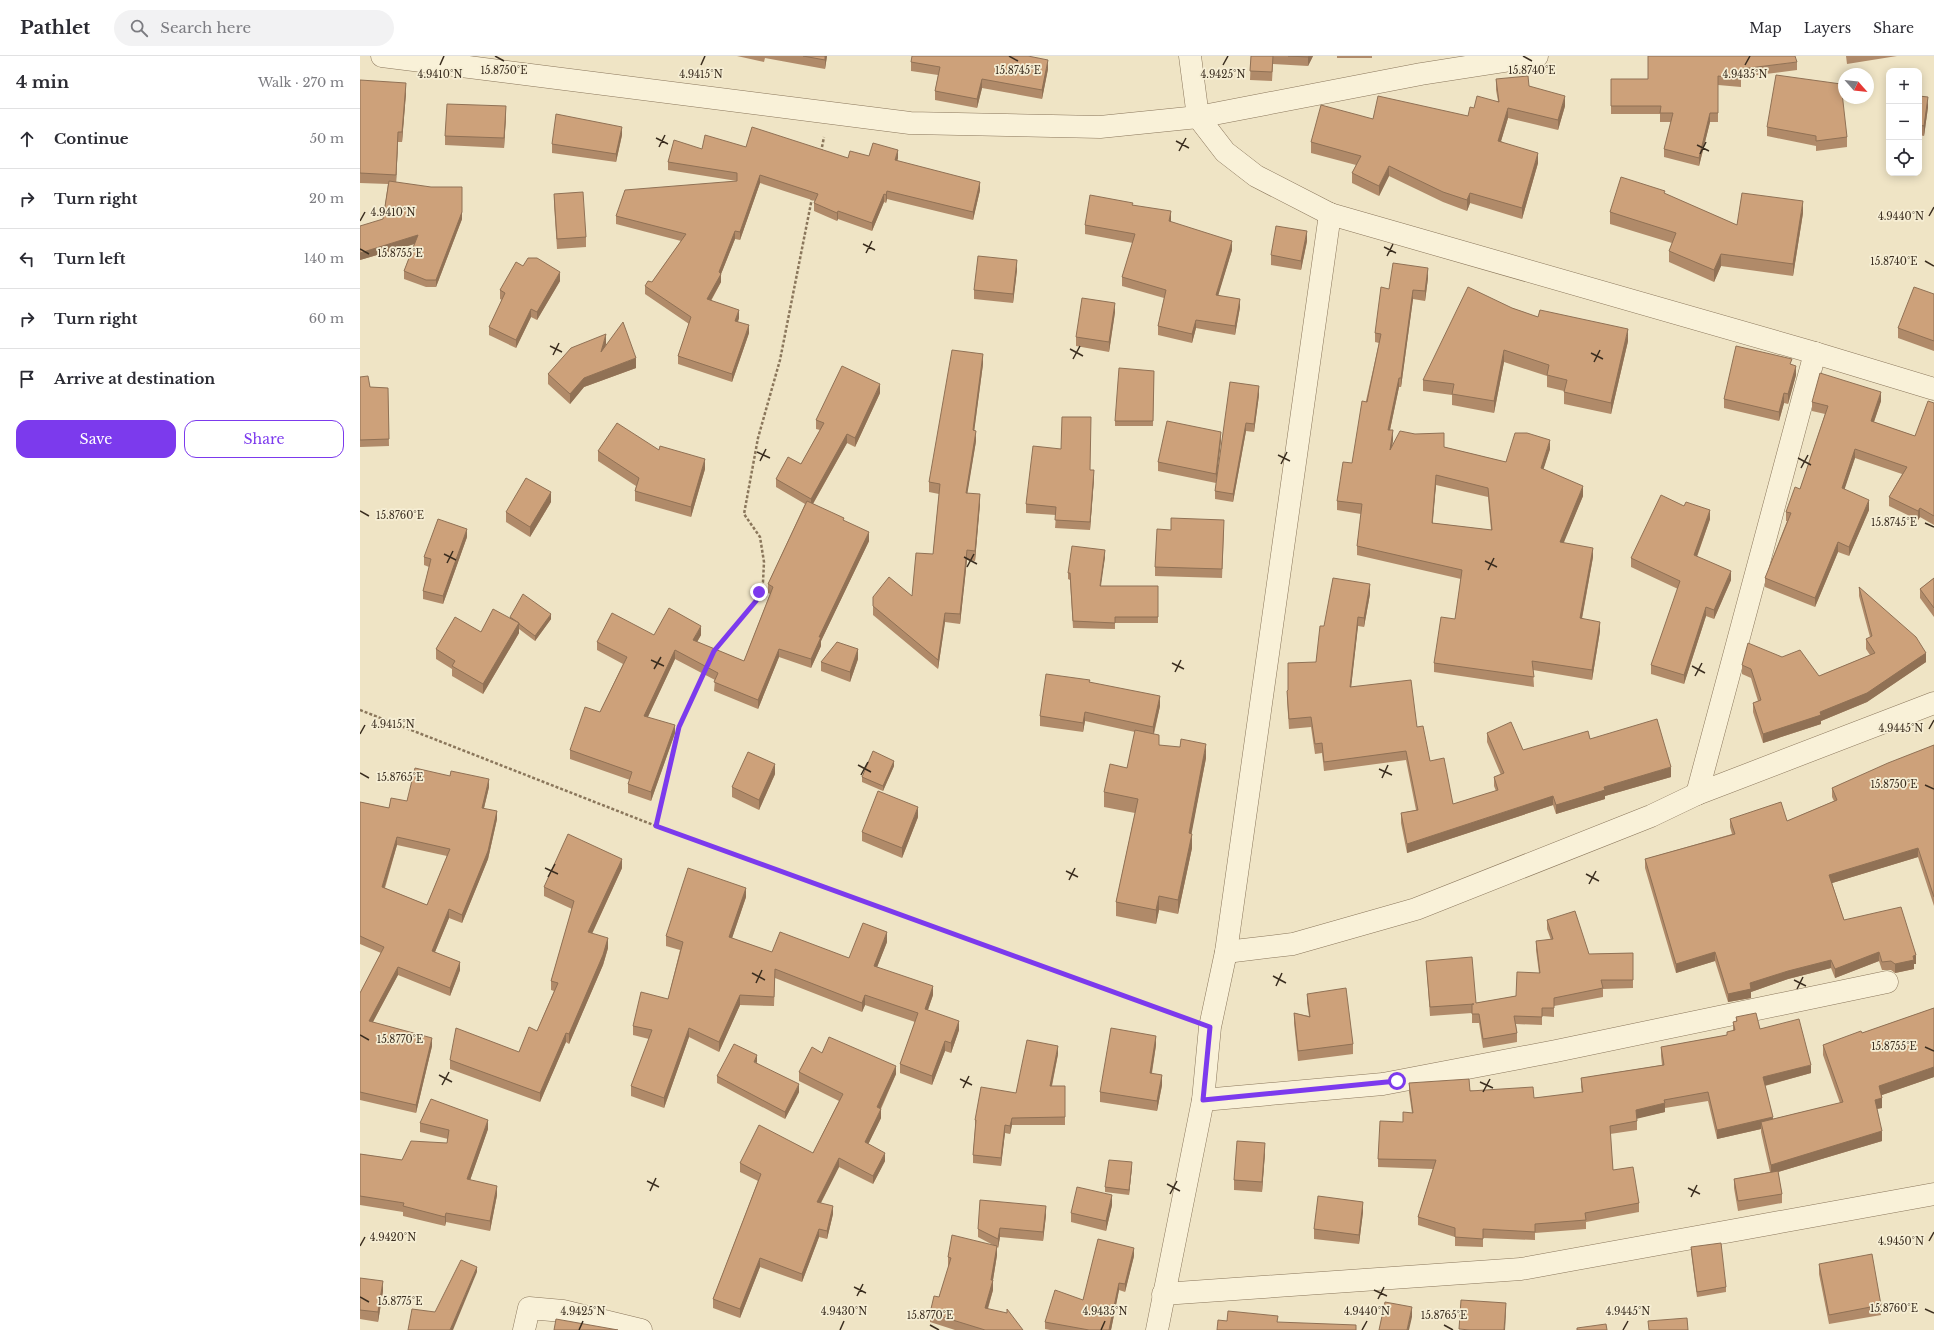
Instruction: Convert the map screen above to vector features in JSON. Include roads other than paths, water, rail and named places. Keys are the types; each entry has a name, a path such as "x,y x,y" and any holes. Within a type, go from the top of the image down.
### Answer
{"street":[{"path":"382,56 910,123 1100,127 1198,117 1420,74 1537,56"},
{"path":"1190,56 1198,117 1224,152 1256,176 1330,214 1815,353 1934,389"},
{"path":"1157,1330 1203,1100 1210,1027 1226,952 1330,214"},
{"path":"1698,794 1815,353"},
{"path":"1226,952 1292,944 1416,909 1651,816 1698,794 1934,703"},
{"path":"1203,1100 1382,1084 1556,1051 1887,982"},
{"path":"1163,1294 1521,1269 1934,1194"},
{"path":"524,1330 529,1308 563,1310 641,1330"}]}
